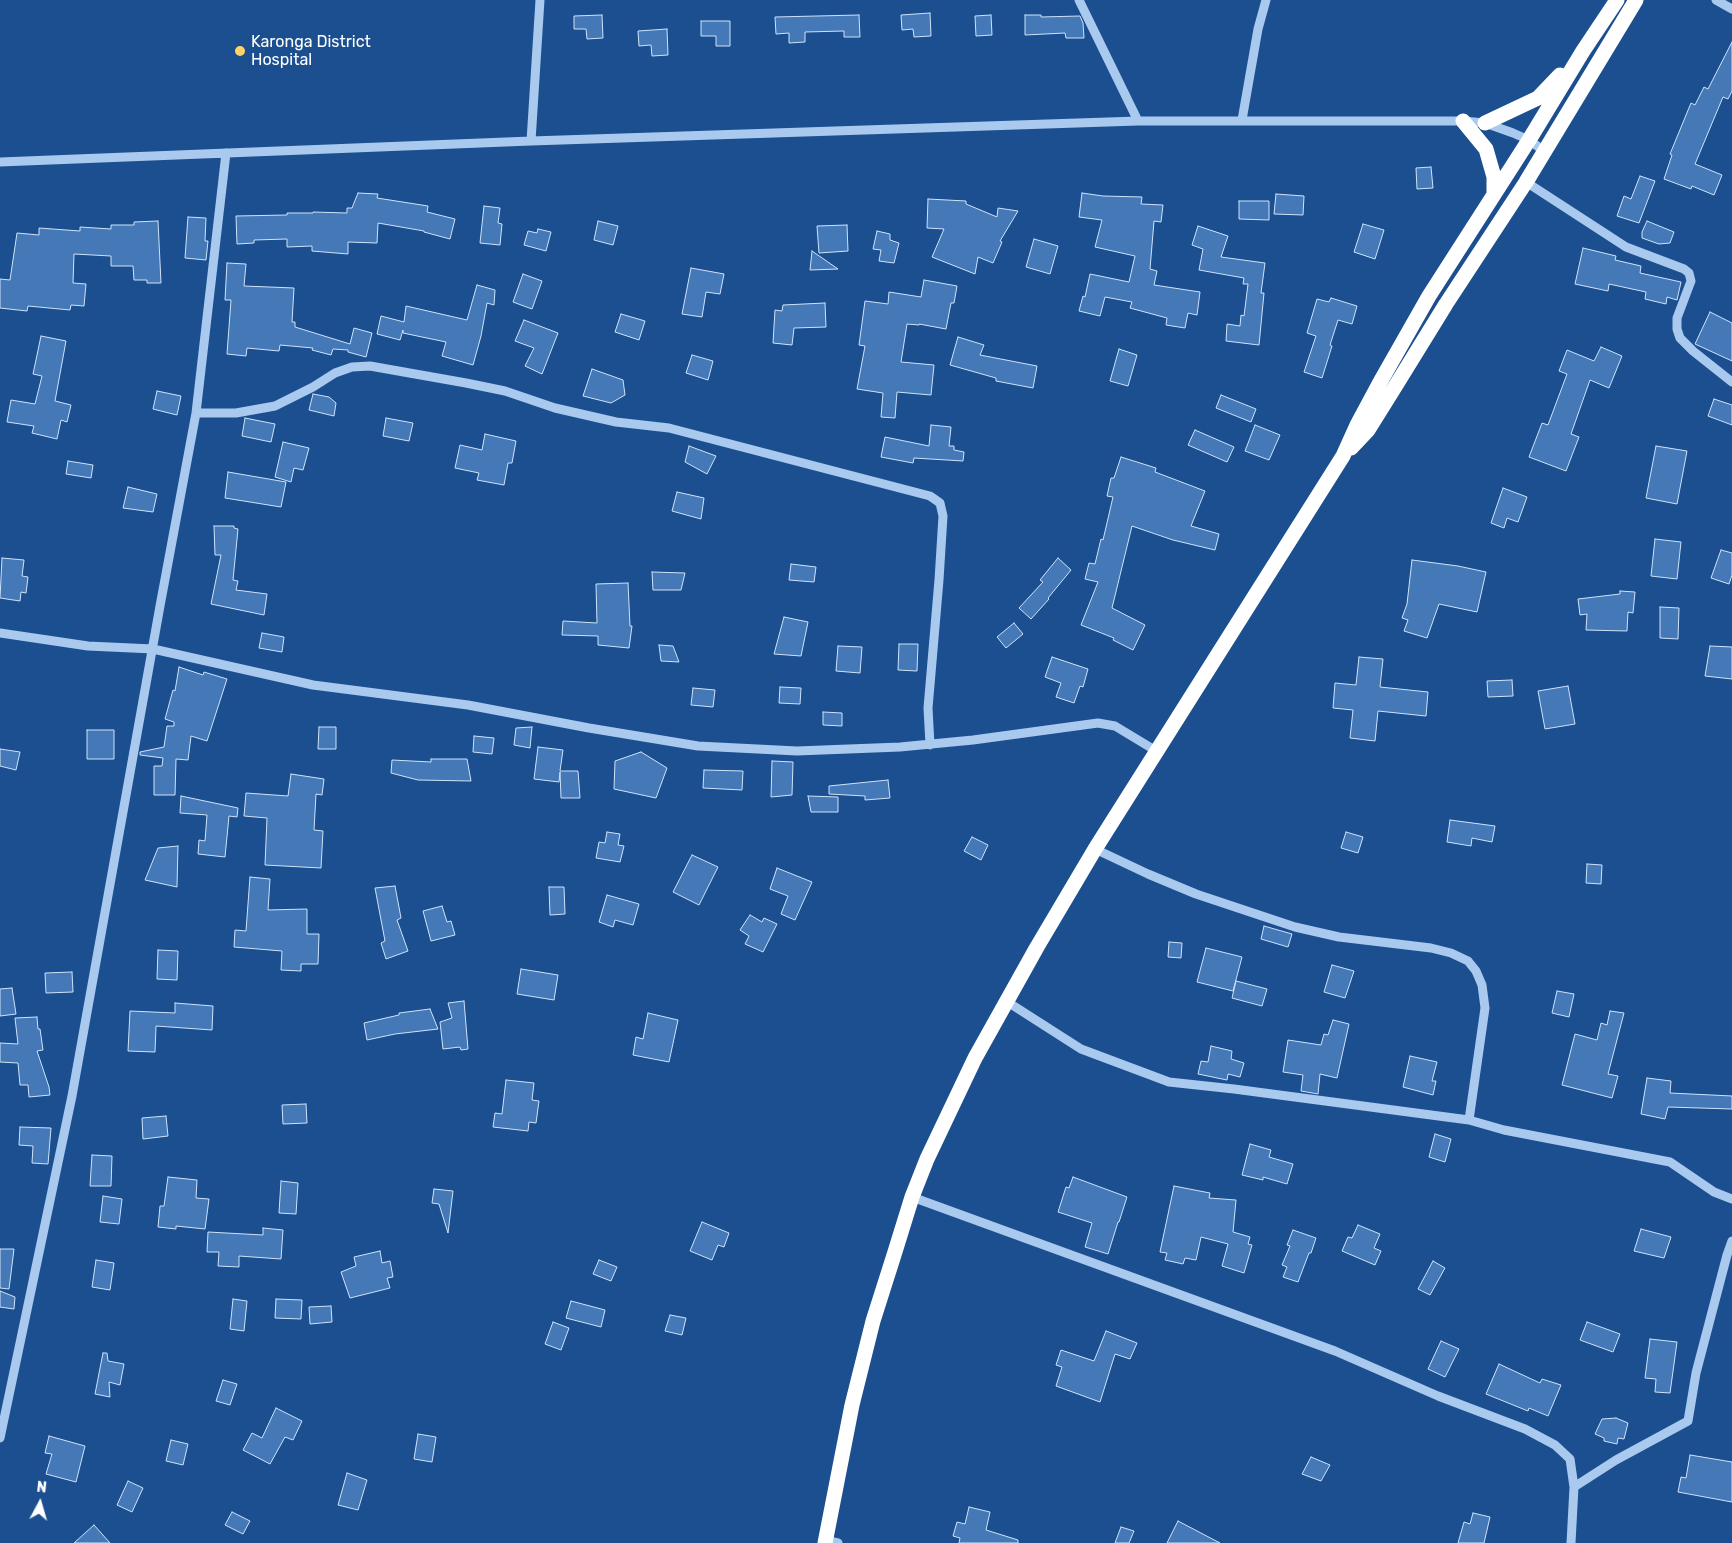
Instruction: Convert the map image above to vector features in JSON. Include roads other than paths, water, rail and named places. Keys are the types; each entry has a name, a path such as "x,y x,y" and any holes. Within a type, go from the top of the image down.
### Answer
{"highway":[{"path":"829,1542 852,1405 873,1321 912,1197 927,1159 974,1058 1096,849 1343,456 1357,425 1429,296 1583,51 1618,0"},
{"path":"1343,456 1368,430 1446,304 1526,182 1636,0"},
{"path":"1485,124 1538,98 1583,51"},
{"path":"1463,121 1486,149 1494,177 1494,194"}],"street":[{"path":"531,141 540,0"},
{"path":"1079,0 1138,121"},
{"path":"1242,120 1258,29 1266,0"},
{"path":"1716,0 1732,9"},
{"path":"0,162 531,141 1138,121 1242,120 1463,121 1485,124 1513,133 1528,140 1544,152"},
{"path":"0,1438 72,1096 196,413 226,154"},
{"path":"1526,182 1626,247 1684,269 1689,273 1691,281 1677,318 1677,329 1680,338 1732,382"},
{"path":"196,413 236,413 275,406 313,387 335,373 352,367 370,366 505,391 554,408 616,422 669,428 930,496 940,503 943,516 928,708 930,745"},
{"path":"0,633 88,646 153,649 312,685 468,705 698,746 797,751 930,745 1098,723 1115,726 1158,752"},
{"path":"1096,849 1196,894 1295,928 1339,937 1431,948 1451,953 1468,961 1476,971 1482,985 1484,1008 1469,1120"},
{"path":"1006,1001 1081,1049 1169,1082 1469,1120 1504,1130 1670,1162 1714,1192 1732,1199"},
{"path":"912,1197 1335,1351 1438,1396 1525,1429 1555,1445 1570,1459 1574,1487 1571,1543"},
{"path":"1574,1487 1616,1460 1688,1421 1696,1373 1732,1241"}],"place":[{"name":"Karonga District Hospital","path":"240,51"}]}
